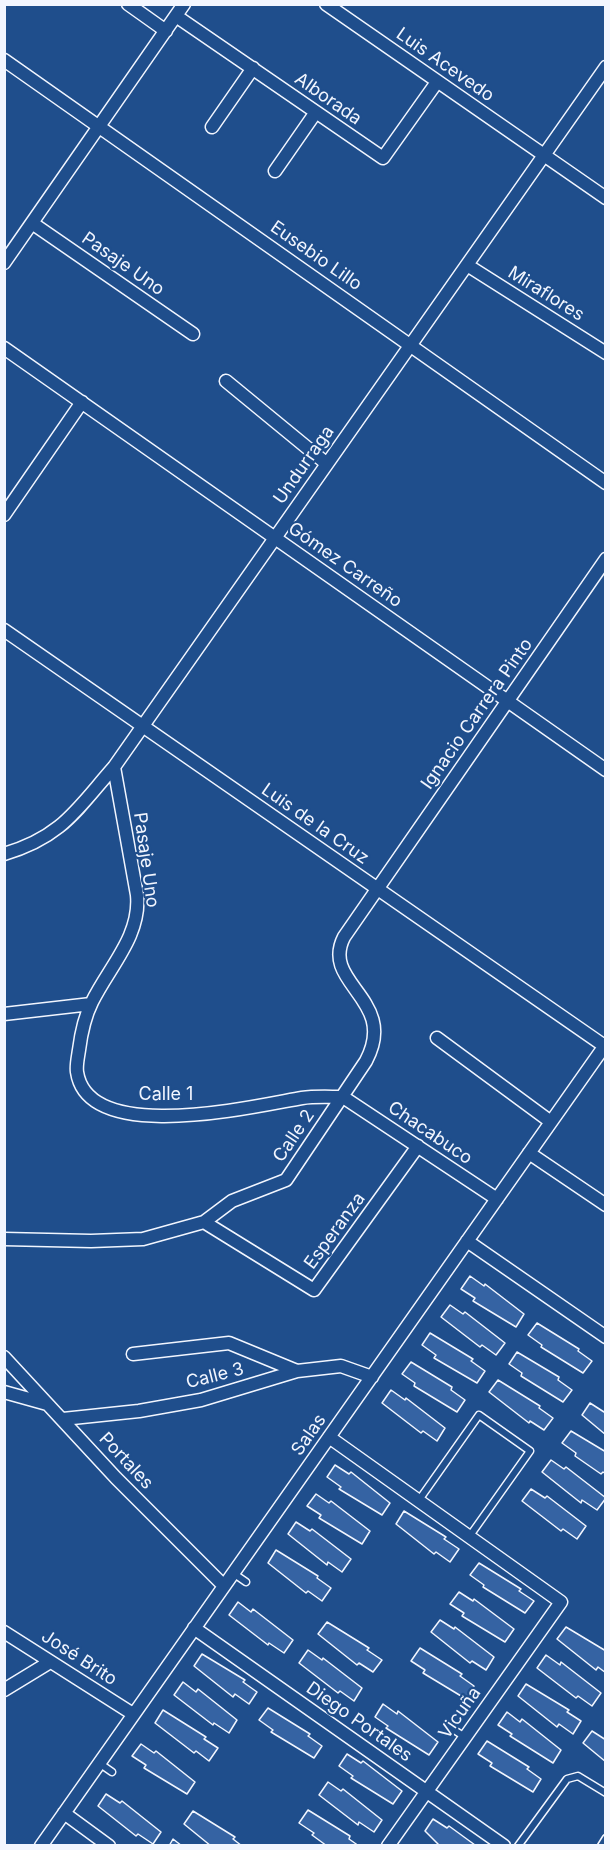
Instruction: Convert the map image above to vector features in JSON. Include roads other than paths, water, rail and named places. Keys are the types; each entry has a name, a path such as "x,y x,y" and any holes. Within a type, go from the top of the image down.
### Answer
{"street":[{"path":"128,4 166,31"},
{"path":"4,263 184,4"},
{"name":"Luis Acevedo","path":"326,4 606,198"},
{"name":"Alborada","path":"176,16 383,158 437,82"},
{"name":"Eusebio Lillo","path":"4,60 606,483"},
{"name":"Undurraga","path":"4,854 34,843 62,827 114,767 606,67"},
{"path":"212,127 252,68"},
{"path":"275,171 316,112"},
{"name":"Pasaje Uno","path":"33,223 193,334"},
{"name":"Miraflores","path":"467,265 606,353"},
{"name":"Gómez Carreño","path":"4,348 606,770"},
{"path":"226,381 327,464"},
{"path":"4,515 82,402"},
{"name":"Ignacio Carrera Pinto","path":"378,889 606,559"},
{"name":"Luis de la Cruz","path":"4,630 605,1046"},
{"name":"Pasaje Uno","path":"91,1004 132,934 137,913 136,895 114,767"},
{"name":"Calle 2","path":"4,1239 143,1239 204,1221 232,1202 286,1180 370,1053 375,1028 368,1005 340,967 339,951 344,937 378,889"},
{"path":"4,1014 91,1004"},
{"name":"Calle 1","path":"91,1004 81,1036 76,1071 90,1096 106,1108 165,1116 233,1110 305,1097 343,1097"},
{"path":"436,1038 551,1122"},
{"name":"Salas","path":"41,1845 605,1046"},
{"name":"Chacabuco","path":"343,1097 496,1199"},
{"name":"Esperanza","path":"204,1221 314,1290 418,1146"},
{"path":"529,1152 606,1205"},
{"path":"467,1241 606,1336"},
{"path":"133,1354 229,1343 297,1371"},
{"name":"Portales","path":"4,1357 116,1478 224,1586"},
{"name":"Calle 3","path":"63,1419 139,1411 201,1400 232,1393 297,1371 341,1366 372,1377"},
{"path":"4,1392 49,1404"},
{"path":"329,1437 418,1500 474,1545"},
{"name":"Vicuña","path":"388,1845 561,1602 474,1545"},
{"name":"Diego Portales","path":"194,1628 504,1845"},
{"name":"José Brito","path":"4,1632 133,1714"},
{"path":"4,1690 50,1662"},
{"path":"64,1813 109,1845"}],"lane":[{"path":"418,1500 479,1415 530,1451 474,1545"},
{"path":"233,1573 246,1582"},
{"path":"451,1728 465,1737"},
{"path":"99,1763 112,1772"},
{"path":"518,1845 567,1779 579,1776 606,1793"},
{"path":"601,1845 606,1838"}]}
